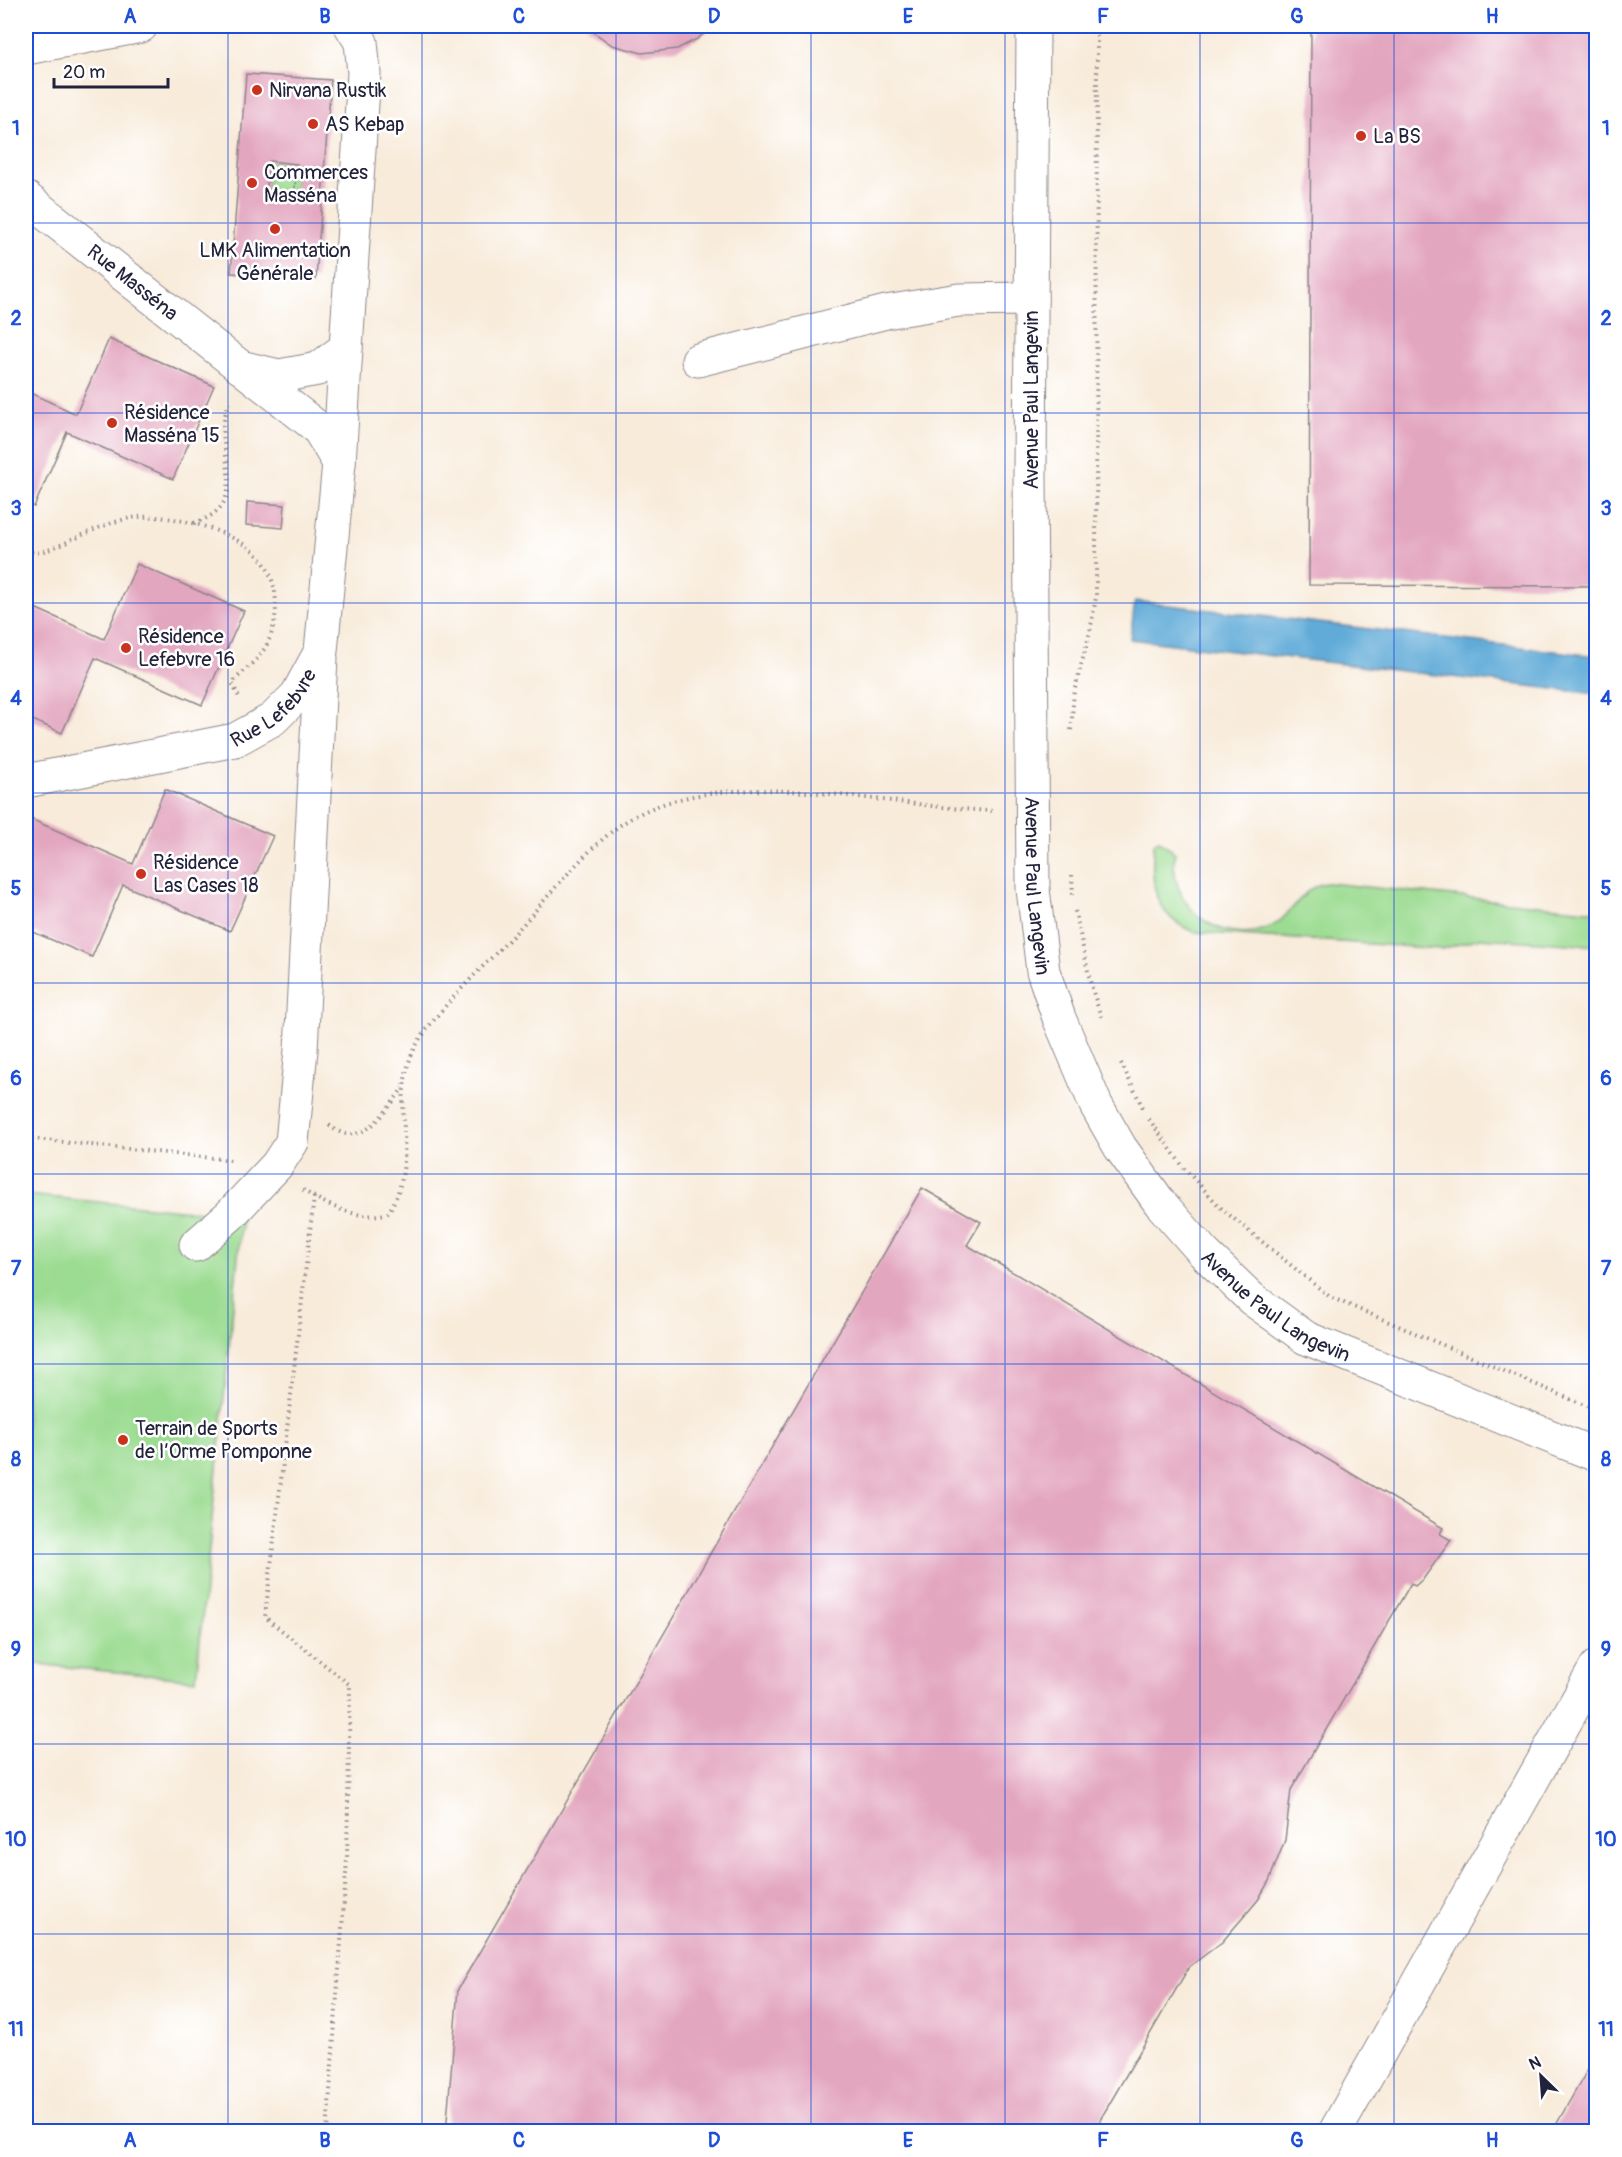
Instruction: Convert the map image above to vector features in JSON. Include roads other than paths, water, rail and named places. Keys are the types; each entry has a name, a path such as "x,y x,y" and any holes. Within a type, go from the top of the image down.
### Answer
{"street":[{"path":"26,48 141,26"},
{"path":"339,463 364,73 361,42 351,26"},
{"name":"Avenue Paul Langevin","path":"1033,26 1031,298 1033,889 1041,960 1059,1018 1096,1105 1120,1147 1160,1203 1204,1254 1252,1299 1306,1338 1596,1455"},
{"name":"Rue Masséna","path":"26,198 318,428 339,463"},
{"path":"698,360 886,312 959,300 1031,298"},
{"name":"Rue Masséna","path":"240,367 279,376 318,369 346,348"},
{"name":"Rue Lefebvre","path":"26,781 235,740 273,719 297,695 321,651 339,463"},
{"path":"196,1245 230,1215 277,1165 292,1142 301,1050 321,651"},
{"path":"1335,2132 1596,1668"}],"water":[{"path":"1135,601 1596,656 1596,694 1130,639"}],"place":[{"name":"Nirvana Rustik","path":"257,90"},
{"name":"AS Kebap","path":"313,124"},
{"name":"La BS","path":"1361,136"},
{"name":"Commerces Masséna","path":"252,183"},
{"name":"LMK Alimentation Générale","path":"275,229"},
{"name":"Résidence Masséna 15","path":"112,423"},
{"name":"Résidence Lefebvre 16","path":"126,648"},
{"name":"Résidence Las Cases 18","path":"141,874"},
{"name":"Terrain de Sports de l’Orme Pomponne","path":"123,1440"}]}
